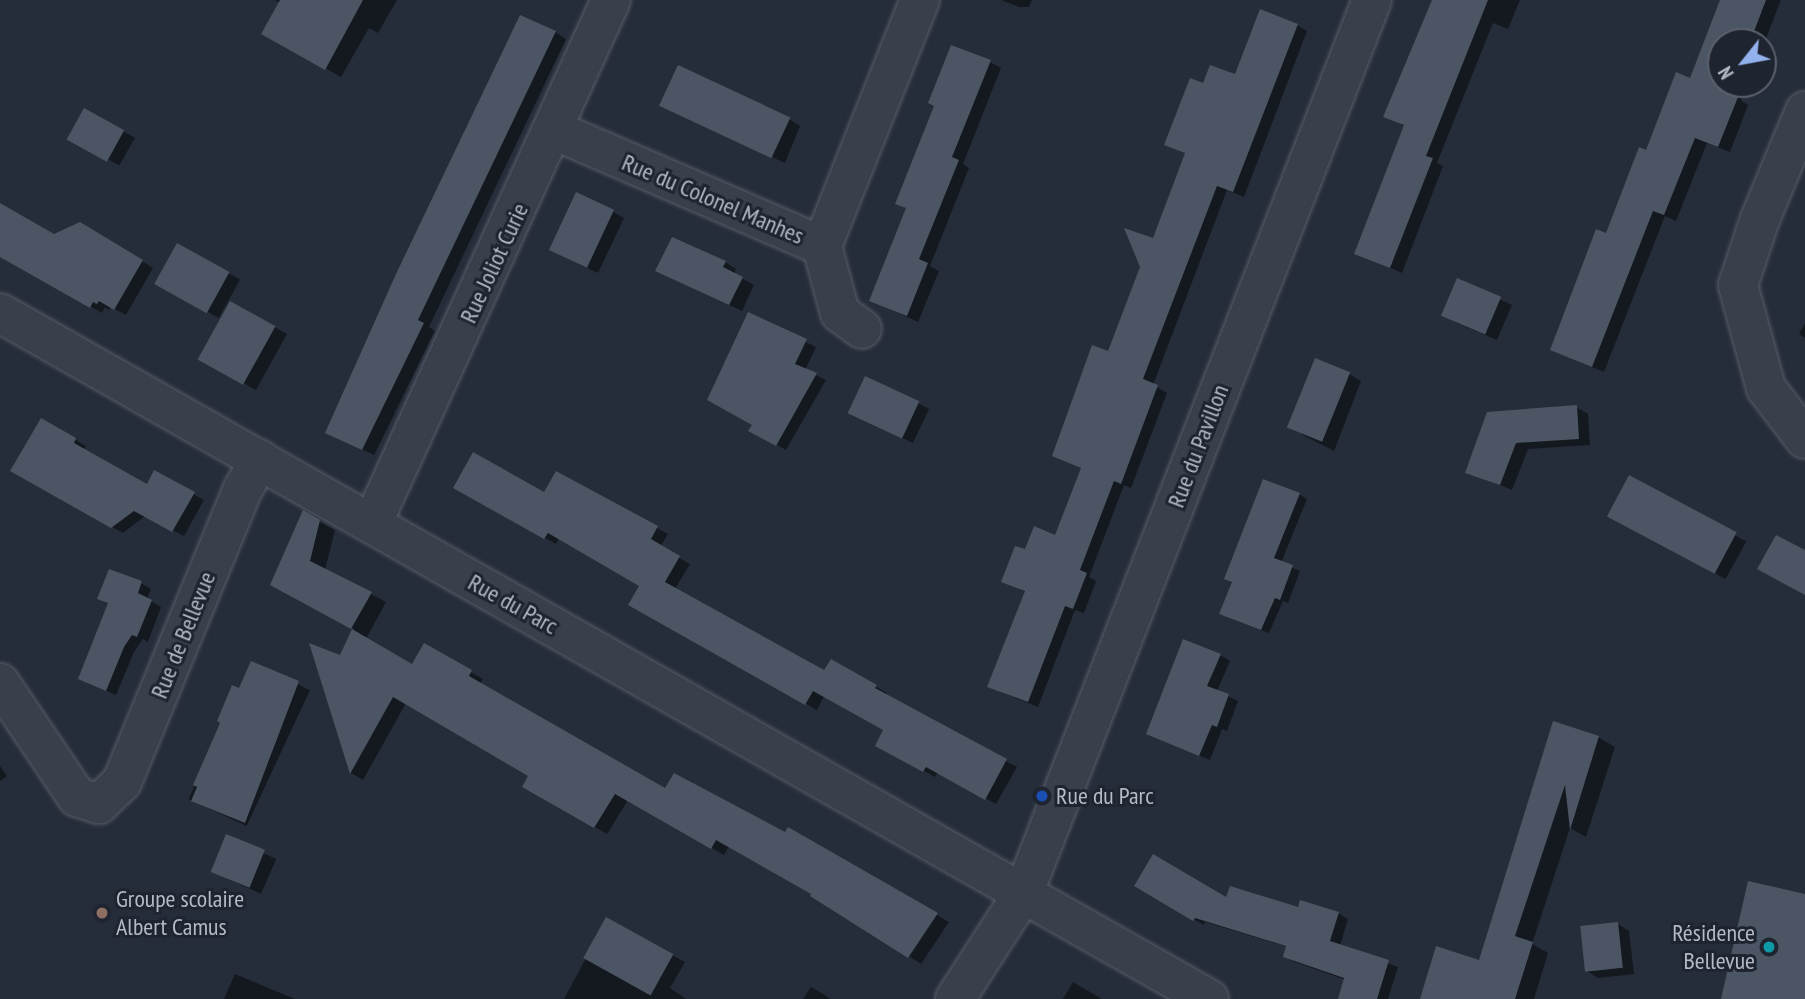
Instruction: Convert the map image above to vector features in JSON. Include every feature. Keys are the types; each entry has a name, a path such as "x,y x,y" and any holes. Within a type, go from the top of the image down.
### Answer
{"street":[{"name":"Rue Joliot Curie","path":"372,524 611,0"},
{"name":"Rue du Colonel Manhes","path":"554,130 822,246 920,0"},
{"name":"Rue du Pavillon","path":"955,999 1024,892 1373,0"},
{"path":"1805,111 1760,219 1738,285 1766,388 1805,439"},
{"path":"822,246 840,313 862,329"},
{"name":"Rue du Parc","path":"0,313 1209,999"},
{"name":"Rue de Bellevue","path":"0,683 77,796 99,804 122,782 243,489 260,460"}],"building":[{"path":"280,0 363,0 325,70 261,34"},
{"path":"1432,0 1488,0 1426,156 1433,158 1390,268 1354,254 1404,125 1383,117"},
{"path":"1720,0 1766,0 1755,28 1709,28"},
{"path":"1260,9 1298,24 1233,192 1217,186 1143,379 1158,385 1121,484 1114,481 1080,570 1087,573 1073,609 1065,606 1028,702 987,687 1025,591 1001,582 1015,546 1025,549 1034,526 1055,535 1081,468 1052,456 1092,345 1108,351 1140,267 1124,228 1153,238 1185,153 1164,145 1190,78 1203,83 1210,65 1235,74"},
{"path":"520,15 556,31 418,320 424,323 362,450 325,433 396,274"},
{"path":"1707,34 1707,98 1738,98 1718,147 1695,138 1664,215 1653,211 1592,367 1550,350 1596,229 1606,233 1639,147 1646,150 1676,72 1690,78"},
{"path":"951,45 991,60 952,157 959,160 919,259 928,263 907,316 869,301 906,208 895,204 934,106 928,103"},
{"path":"678,65 790,117 771,158 659,106"},
{"path":"84,108 124,130 107,162 67,139"},
{"path":"576,192 614,210 587,268 549,250"},
{"path":"0,203 54,234 80,222 143,260 114,310 99,301 97,304 93,302 90,308 0,257"},
{"path":"672,237 726,261 723,267 743,277 729,305 655,271"},
{"path":"177,243 229,272 207,313 154,284"},
{"path":"1457,278 1501,297 1485,334 1441,316"},
{"path":"230,301 275,326 243,385 198,360"},
{"path":"748,312 807,339 795,364 817,373 776,446 748,431 752,425 707,400"},
{"path":"1315,358 1350,372 1322,442 1287,428"},
{"path":"865,376 919,401 902,439 848,413"},
{"path":"1577,405 1579,439 1516,443 1500,485 1465,473 1487,412"},
{"path":"41,418 76,438 74,443 147,484 154,470 195,492 172,532 134,511 111,528 10,471"},
{"path":"473,452 544,492 556,471 658,526 651,539 680,556 665,582 824,670 831,659 877,685 875,688 1007,759 985,800 926,767 923,772 875,746 883,730 813,691 805,705 628,605 639,586 548,533 544,539 453,488"},
{"path":"1629,475 1737,532 1715,574 1607,516"},
{"path":"1263,479 1300,493 1274,558 1293,565 1280,600 1275,598 1261,630 1219,614 1232,582 1224,579"},
{"path":"303,510 320,520 310,561 372,592 351,629 270,585"},
{"path":"1776,535 1805,550 1805,595 1757,569"},
{"path":"109,569 142,581 138,593 152,600 137,637 132,635 124,647 106,691 78,679 108,603 97,599"},
{"path":"352,629 412,664 424,643 472,670 469,676 665,788 674,773 785,832 788,827 938,913 908,958 810,896 811,894 716,840 711,849 615,794 594,828 522,787 528,776 393,697 350,774 309,643 340,655"},
{"path":"1183,639 1221,654 1207,686 1229,694 1217,727 1212,725 1199,756 1146,734"},
{"path":"251,661 299,681 245,823 191,801 197,787 193,785 220,723 217,721 232,685 239,688"},
{"path":"1553,721 1599,736 1570,830 1565,785 1515,936 1533,942 1515,999 1420,999 1436,946 1479,960"},
{"path":"226,834 265,850 250,888 211,872"},
{"path":"1153,854 1226,897 1230,886 1298,907 1300,900 1339,912 1330,941 1389,960 1377,999 1338,999 1344,978 1283,957 1286,946 1195,918 1193,921 1134,886"},
{"name":"Résidence Bellevue","path":"1748,881 1805,894 1805,999 1721,999"},
{"path":"606,917 673,954 651,995 583,958"},
{"path":"1618,922 1623,968 1585,972 1580,926"}],"place":[{"name":"Rue du Parc","path":"1042,796"},
{"name":"Groupe scolaire Albert Camus","path":"102,913"},
{"name":"Résidence Bellevue","path":"1769,947"}]}
